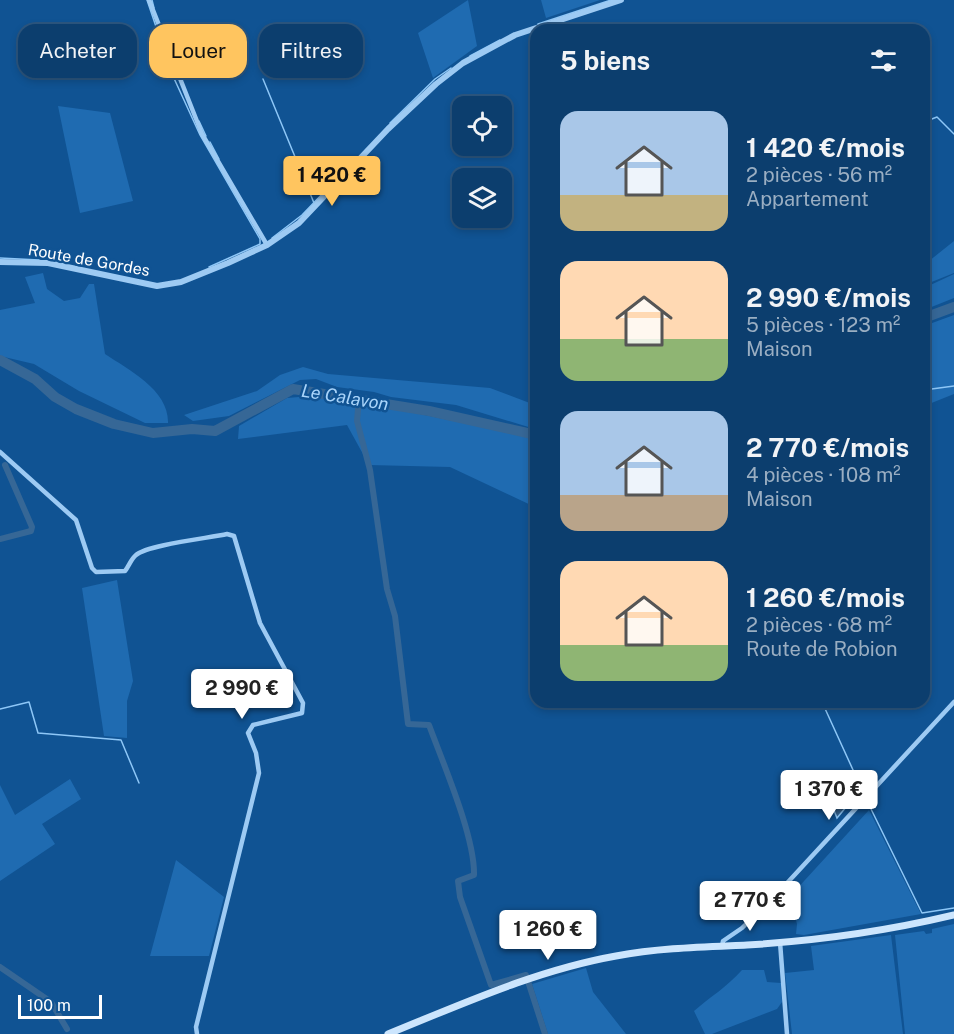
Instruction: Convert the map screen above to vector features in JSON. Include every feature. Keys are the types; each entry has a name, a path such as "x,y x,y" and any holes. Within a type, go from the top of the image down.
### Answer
{"main road":[{"path":"388,1034 487,993 585,963 638,952 780,942 886,929 954,915"}],"street":[{"path":"149,0 202,134 267,245"},
{"name":"Route de Gordes","path":"548,24 621,0"},
{"name":"Route de Gordes","path":"0,262 48,263 114,279 166,286 181,282 267,245 299,223 388,129 436,84 463,63 515,35 530,30"},
{"path":"0,452 76,520 92,568 96,572 125,571 134,556 140,552 227,534 234,536 260,623 303,703 302,713 249,728 248,733 256,753 259,773 196,1027 197,1034"},
{"path":"722,946 726,939 742,928 777,894 954,702"},
{"path":"780,942 787,1034"}],"shaded area":[{"path":"468,0 477,46 433,78 418,33"},
{"path":"541,0 600,0 546,18"},
{"path":"58,106 110,113 133,201 80,213"},
{"path":"954,241 954,273 930,283 930,260"},
{"path":"43,273 47,289 64,301 80,298 89,284 94,284 105,354 136,374 155,391 167,411 168,423 145,423 79,391 34,364 0,356 0,310 35,303 25,277"},
{"path":"954,274 954,298 930,308 930,285"},
{"path":"954,315 954,394 930,404 930,324"},
{"path":"303,367 328,374 490,388 530,403 530,427 456,405 391,397 374,392 337,387 316,379 300,380 229,416 193,421 184,415 257,391 280,375"},
{"path":"311,396 415,413 530,437 530,505 450,467 369,465 347,425 238,439 239,426 287,398"},
{"path":"117,580 133,681 127,701 127,738 104,736 82,588"},
{"path":"847,773 856,795 837,818 826,790"},
{"path":"70,779 81,799 42,824 55,844 0,881 0,785 15,815"},
{"path":"869,810 921,914 804,935 796,934 797,924 793,909 798,903 794,892"},
{"path":"176,860 224,897 209,956 150,956"},
{"path":"954,924 954,1034 905,1034 895,935 924,931 926,934 932,933 932,929"},
{"path":"891,935 903,1034 792,1034 785,973 814,970 811,946"},
{"path":"586,968 593,992 626,1034 548,1034 532,984"},
{"path":"742,970 764,970 767,982 781,983 782,1002 777,1009 712,1034 705,1034 694,1011"}],"waterway":[{"path":"147,0 172,74 200,135 260,239 260,244 209,267"},
{"path":"152,0 154,8"},
{"path":"538,24 611,0"},
{"path":"470,56 500,40"},
{"path":"390,123 435,79 451,68"},
{"path":"263,79 314,203"},
{"path":"930,120 937,117 954,134"},
{"path":"199,121 206,136"},
{"path":"210,142 219,159"},
{"path":"272,238 302,215 350,165"},
{"path":"0,258 39,260"},
{"name":"Le Calavon","path":"930,316 954,307"},
{"name":"Le Calavon","path":"0,360 35,379 55,397 76,409 114,424 153,433 192,429 215,431 293,389 429,411 530,434"},
{"path":"930,389 954,386"},
{"path":"359,398 357,421 370,470 387,589 395,616 408,724 429,725 464,821 473,859 474,875 458,881 460,897 491,985 526,975 545,1034"},
{"path":"0,539 31,531 32,527 5,465"},
{"path":"0,709 29,702 38,733 121,740 139,783"},
{"path":"825,708 864,794"},
{"path":"871,809 922,913 954,908"},
{"path":"0,967 51,1002 67,1029"}]}
